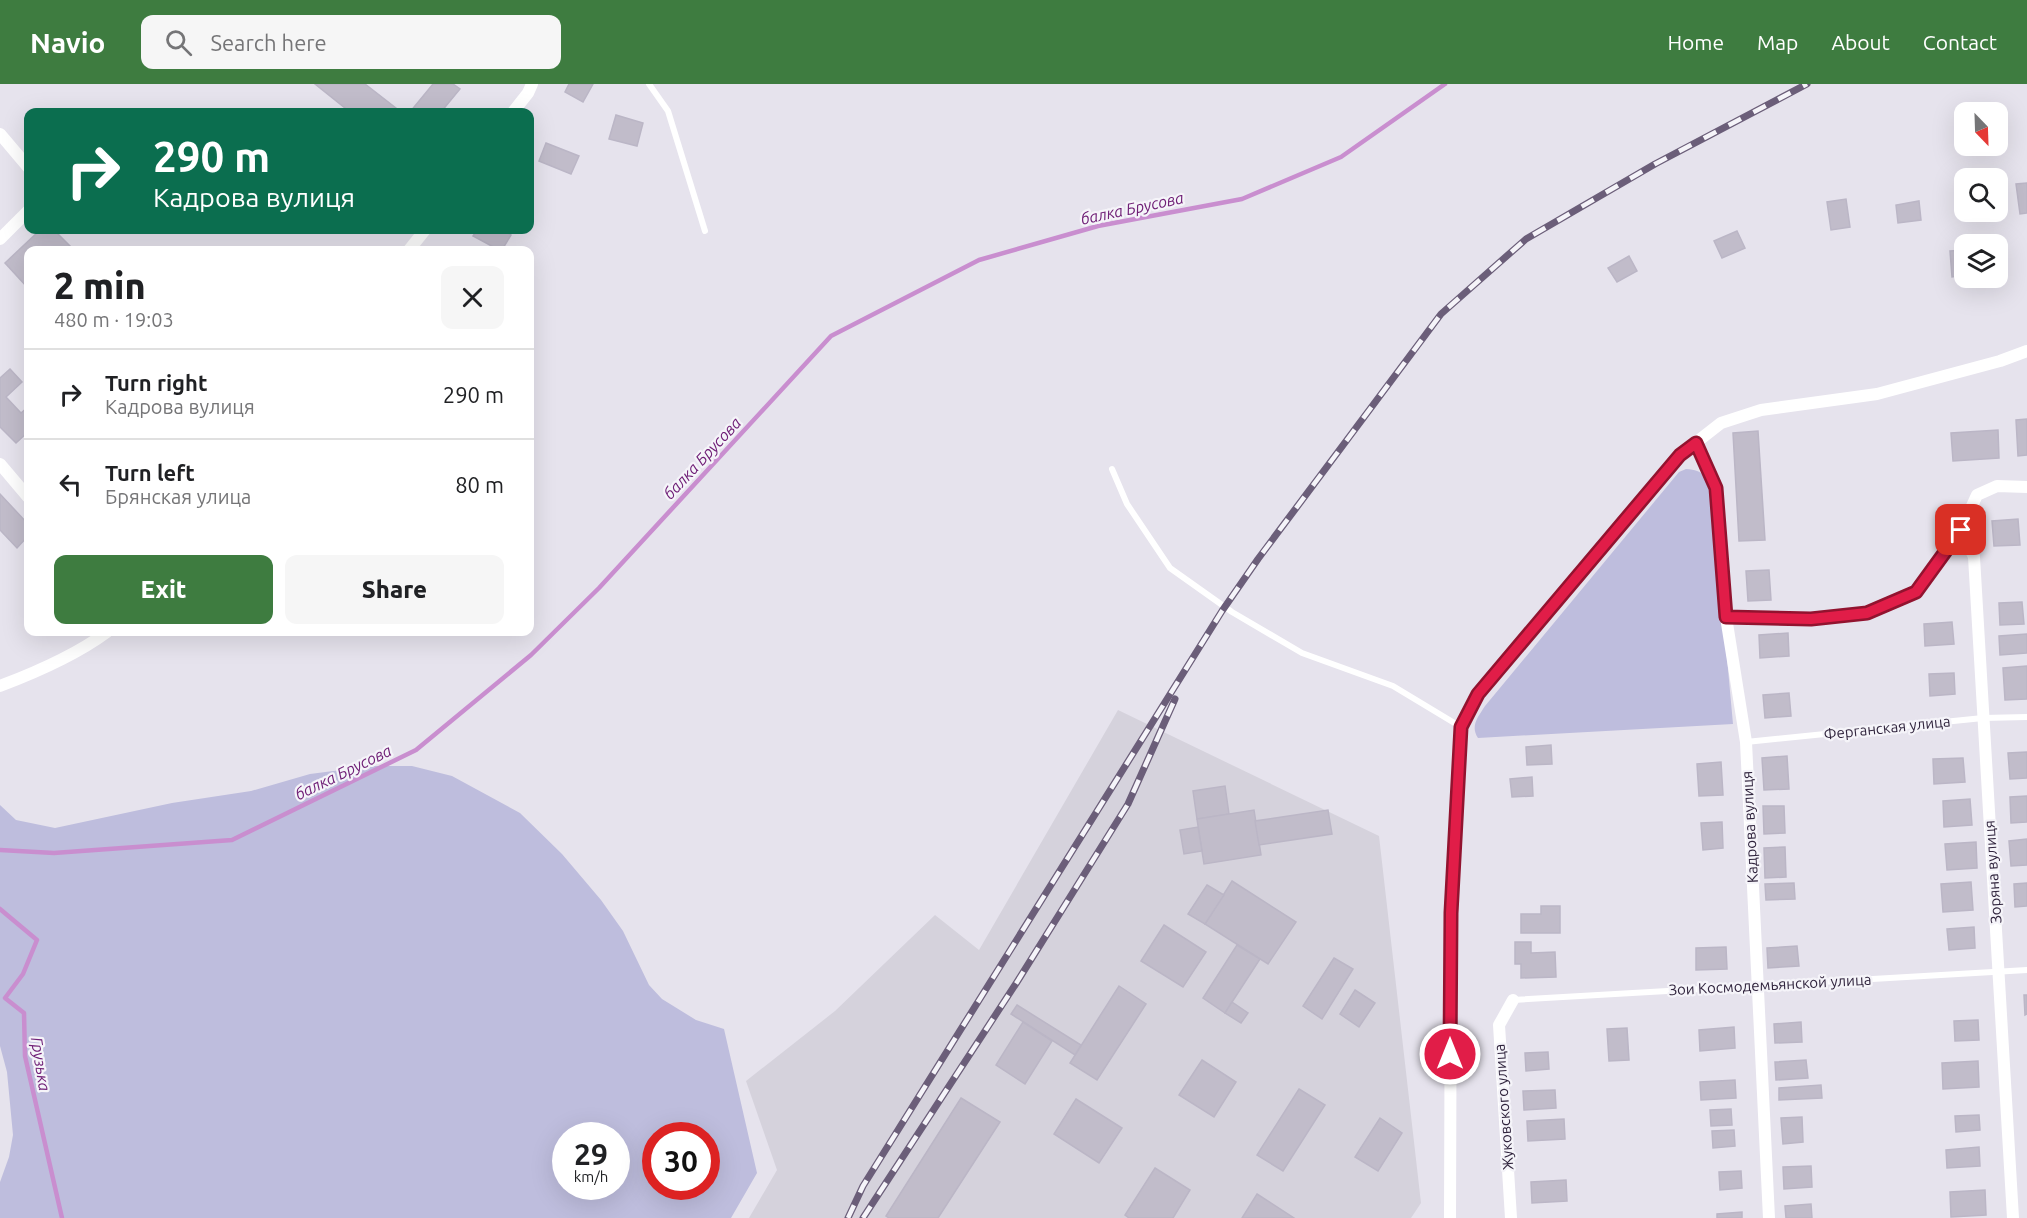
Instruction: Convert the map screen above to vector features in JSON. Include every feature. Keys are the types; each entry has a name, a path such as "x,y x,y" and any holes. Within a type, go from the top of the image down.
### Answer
{"street":[{"path":"516,108 532,84"},
{"path":"0,134 24,162"},
{"path":"0,239 24,215"},
{"path":"412,246 422,234"},
{"path":"1450,1218 1451,913 1461,727 1478,694 1680,455 1721,423 1761,410 1877,393 2000,362 2027,351"},
{"name":"Кадрова вулиця","path":"1696,443 1716,488 1726,617 1746,742 1769,1218"},
{"path":"0,464 24,492"},
{"path":"1726,617 1811,619 1867,613 1916,592 1961,530 1977,495 1997,486 2027,487"},
{"name":"Зоряна вулиця","path":"1961,530 1974,557 2013,1218"},
{"path":"0,686 24,677 101,636"},
{"name":"Жуковского улица","path":"1511,1218 1499,1024 1513,1000"}],"lane":[{"path":"649,84 668,111 705,231"},
{"path":"1113,469 1127,504 1170,568 1232,612 1302,652 1393,686 1461,727"},
{"name":"Ферганская улица","path":"1746,742 1983,718 2027,717"},
{"name":"Зои Космодемьянской улица","path":"1513,1000 2027,970"}],"shaded area":[{"path":"1686,469 1701,473 1712,493 1733,724 1478,738 1475,726 1485,706 1679,472"},
{"path":"1118,710 1379,836 1421,1203 1411,1218 749,1218 777,1170 746,1081 835,1011 935,915 979,950"},
{"path":"372,766 412,766 452,776 520,813 562,854 601,900 623,931 649,985 662,999 696,1020 724,1029 757,1173 731,1218 0,1218 0,1182 9,1157 13,1135 7,1072 0,1046 0,805 16,820 55,828 172,803 251,791 310,774"}],"building":[{"path":"315,84 365,84 396,108 345,108"},
{"path":"433,84 453,84 460,89 444,108 413,108"},
{"path":"569,84 593,84 583,102 565,92"},
{"path":"616,115 643,123 637,146 609,139"},
{"path":"546,143 579,156 571,174 539,161"},
{"path":"2027,183 2027,213 2020,214 2016,184"},
{"path":"1846,199 1850,227 1831,230 1827,202"},
{"path":"1919,201 1921,220 1898,223 1896,205"},
{"path":"1737,231 1745,248 1722,258 1714,241"},
{"path":"36,234 58,234 70,246 24,246 24,284 5,263"},
{"path":"474,234 511,235 504,246 492,246 473,236"},
{"path":"1950,251 1954,251 1954,277 1952,277"},
{"path":"1629,256 1637,271 1617,282 1608,268"},
{"path":"10,369 22,382 6,397 21,413 24,410 24,436 16,443 0,427 0,378"},
{"path":"2027,419 2027,455 2018,456 2016,420"},
{"path":"1998,430 1999,458 1953,461 1951,433"},
{"path":"1758,431 1765,540 1739,541 1733,433"},
{"path":"0,494 24,520 24,540 17,548 0,530"},
{"path":"2018,519 2020,545 1994,546 1992,521"},
{"path":"1769,570 1771,600 1748,601 1746,571"},
{"path":"2022,602 2024,624 2000,625 1999,603"},
{"path":"1952,622 1954,644 1925,646 1924,624"},
{"path":"1788,633 1789,656 1760,658 1759,635"},
{"path":"2027,634 2027,653 2000,655 1999,636"},
{"path":"2027,666 2027,699 2005,700 2003,668"},
{"path":"1954,673 1955,694 1930,696 1929,674"},
{"path":"1789,693 1791,716 1765,718 1763,695"},
{"path":"1551,745 1552,764 1527,765 1526,747"},
{"path":"2027,752 2027,778 2010,779 2008,753"},
{"path":"1787,756 1789,789 1764,790 1762,758"},
{"path":"1963,758 1965,782 1934,784 1933,759"},
{"path":"1721,762 1723,795 1699,796 1697,764"},
{"path":"1532,777 1533,796 1512,797 1510,779"},
{"path":"1225,786 1229,814 1197,819 1193,791"},
{"path":"2027,796 2027,822 2011,823 2010,797"},
{"path":"1970,799 1972,825 1944,827 1943,801"},
{"path":"1763,806 1784,806 1785,833 1764,834"},
{"path":"1254,810 1261,855 1204,864 1197,819"},
{"path":"1328,810 1332,834 1259,845 1255,821"},
{"path":"1722,822 1723,848 1703,850 1701,823"},
{"path":"1198,827 1202,851 1184,854 1180,830"},
{"path":"2027,839 2027,865 2011,866 2009,841"},
{"path":"1976,842 1977,868 1947,870 1945,844"},
{"path":"1785,847 1786,877 1765,878 1764,848"},
{"path":"1232,881 1296,922 1268,964 1205,924"},
{"path":"1971,882 1973,910 1943,912 1941,884"},
{"path":"1794,883 1795,899 1766,900 1765,884"},
{"path":"2027,883 2027,906 2015,907 2014,884"},
{"path":"1207,885 1224,895 1205,924 1188,914"},
{"path":"1541,906 1560,906 1560,933 1521,933 1521,914 1541,914"},
{"path":"1164,925 1206,952 1183,987 1141,961"},
{"path":"1974,927 1975,948 1949,950 1947,929"},
{"path":"1515,942 1531,942 1531,953 1555,952 1556,977 1521,978 1521,964 1515,964"},
{"path":"1237,945 1260,959 1225,1013 1203,998"},
{"path":"1797,946 1799,966 1768,968 1767,948"},
{"path":"1726,947 1727,969 1696,970 1696,948"},
{"path":"1334,958 1353,969 1322,1019 1303,1006"},
{"path":"1119,986 1146,1004 1097,1080 1070,1063"},
{"path":"1355,990 1375,1003 1359,1027 1340,1014"},
{"path":"2024,995 2027,995 2027,1014 2025,1015"},
{"path":"1232,1002 1248,1013 1241,1023 1225,1013"},
{"path":"1017,1005 1081,1045 1075,1055 1011,1014"},
{"path":"1978,1020 1979,1040 1955,1041 1954,1021"},
{"path":"1023,1022 1052,1041 1025,1084 996,1065"},
{"path":"1801,1022 1802,1042 1775,1043 1774,1024"},
{"path":"1734,1027 1735,1048 1700,1051 1699,1030"},
{"path":"1627,1028 1629,1060 1609,1061 1607,1029"},
{"path":"1548,1052 1549,1069 1526,1071 1525,1053"},
{"path":"1202,1060 1236,1082 1214,1117 1179,1095"},
{"path":"1806,1060 1808,1078 1776,1080 1775,1062"},
{"path":"1978,1061 1979,1087 1943,1089 1942,1063"},
{"path":"1735,1080 1736,1098 1701,1100 1700,1082"},
{"path":"1821,1085 1822,1098 1779,1100 1779,1088"},
{"path":"1299,1089 1325,1105 1283,1171 1257,1155"},
{"path":"1555,1090 1556,1108 1524,1110 1523,1091"},
{"path":"961,1098 1000,1122 938,1218 889,1218 886,1216"},
{"path":"1076,1099 1122,1128 1099,1163 1054,1134"},
{"path":"1731,1109 1732,1125 1711,1126 1710,1110"},
{"path":"1979,1115 1980,1130 1956,1132 1955,1116"},
{"path":"1802,1117 1803,1142 1783,1144 1781,1118"},
{"path":"1380,1118 1402,1133 1378,1171 1355,1157"},
{"path":"1564,1119 1565,1139 1528,1141 1527,1121"},
{"path":"1734,1130 1735,1146 1713,1148 1712,1131"},
{"path":"1979,1147 1980,1166 1947,1168 1946,1150"},
{"path":"1811,1166 1812,1187 1784,1189 1783,1167"},
{"path":"1155,1168 1190,1190 1173,1218 1129,1218 1125,1215"},
{"path":"1741,1171 1742,1188 1720,1190 1719,1172"},
{"path":"1566,1180 1567,1201 1532,1203 1531,1182"},
{"path":"1985,1190 1986,1215 1951,1217 1950,1192"},
{"path":"1257,1194 1294,1218 1242,1218"},
{"path":"1811,1204 1812,1218 1786,1218 1785,1206"},
{"path":"1742,1212 1742,1218 1717,1218 1717,1214"}],"waterway":[{"name":"балка Брусова","path":"0,850 54,853 232,840 416,750 531,655 599,588 831,336 979,260 1098,226 1242,199 1341,157 1445,84"},
{"name":"Грузька","path":"0,909 37,940 23,974 5,998 24,1013 25,1056 62,1218"}],"railway":[{"path":"848,1218 863,1186 1222,611 1258,559 1441,314 1526,239 1655,164 1807,84"},
{"path":"863,1218 1017,982 1128,804 1175,699"}],"route":[{"path":"1450,1054 1451,913 1461,727 1478,694 1680,455 1696,443 1716,488 1726,617 1811,619 1867,613 1916,592 1961,530"}]}
